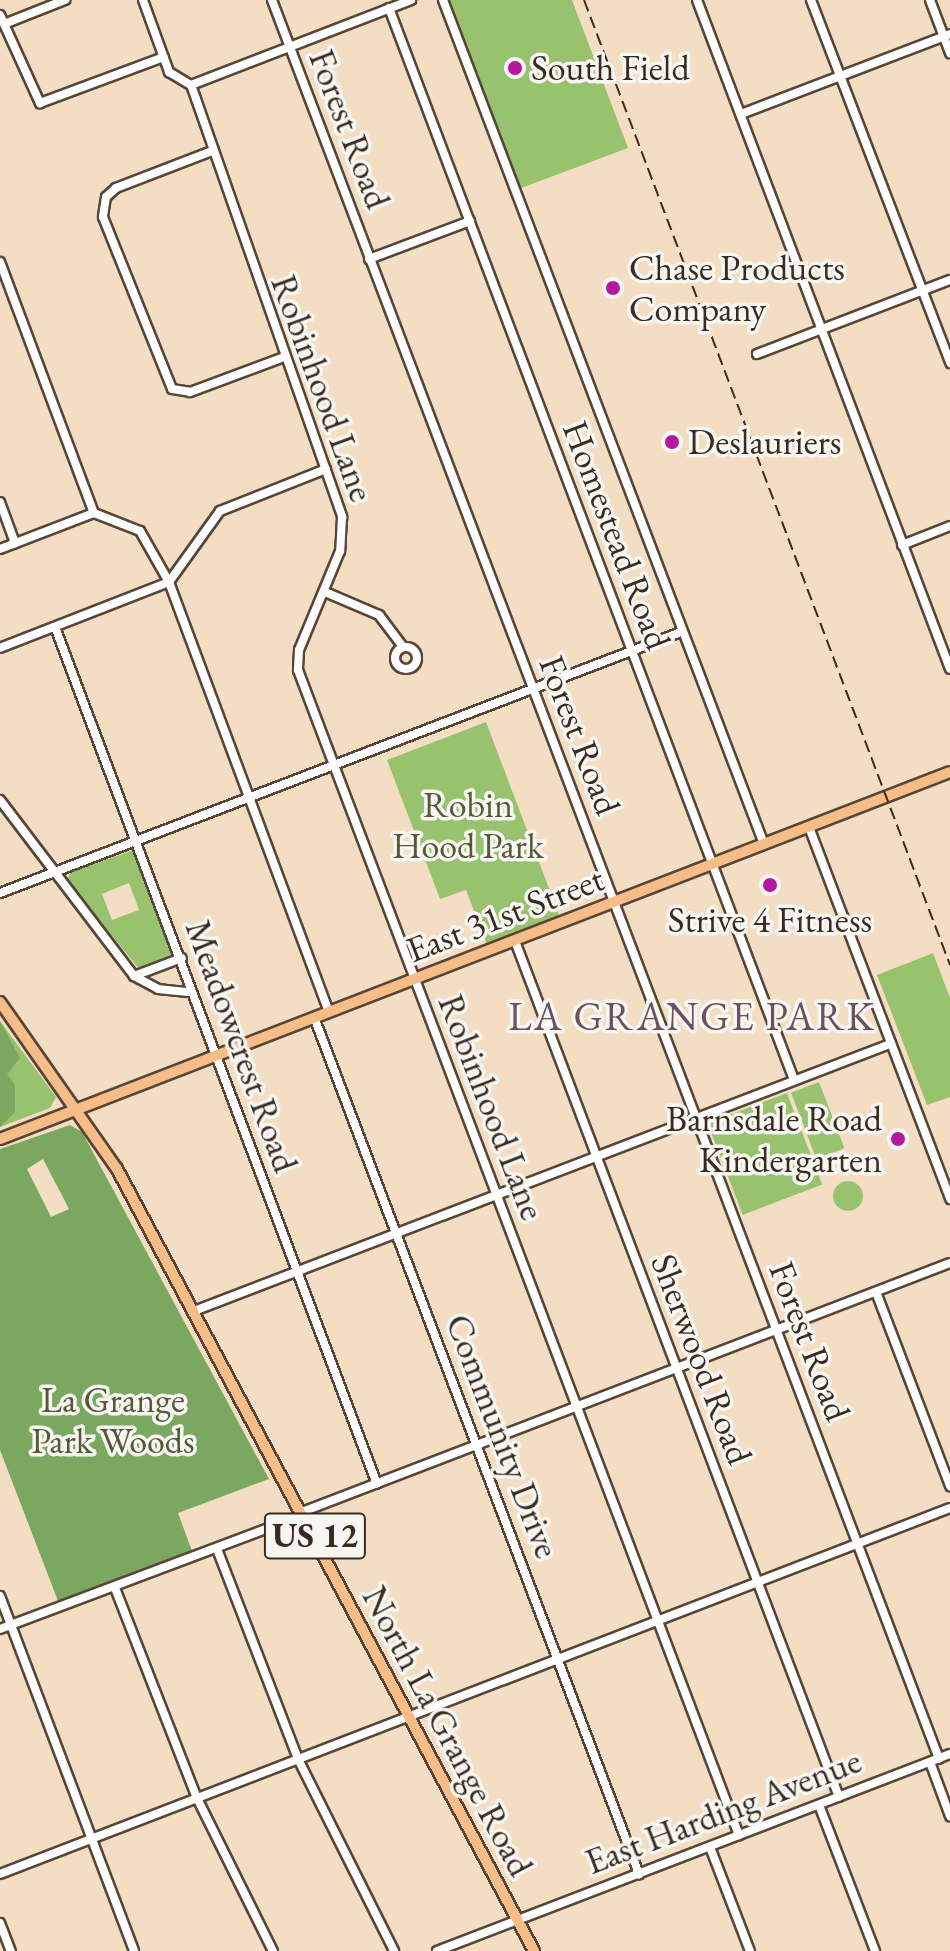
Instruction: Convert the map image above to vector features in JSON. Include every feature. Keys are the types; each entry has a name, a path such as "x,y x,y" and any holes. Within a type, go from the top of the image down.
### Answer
{"main road":[{"name":"East 31st Street","path":"0,1139 950,772"},
{"name":"US 12","path":"0,1002 79,1108"},
{"name":"North La Grange Road","path":"79,1108 194,1311 534,1951"}],"street":[{"path":"65,0 2,19 40,103 164,57"},
{"name":"Robinhood Lane","path":"143,0 173,77 191,85 284,357 326,469 343,535 325,592 296,663 739,1835"},
{"name":"Forest Road","path":"272,0 939,1759"},
{"path":"191,85 411,0"},
{"path":"443,0 764,844"},
{"path":"697,0 950,669"},
{"path":"811,0 950,363"},
{"path":"930,0 947,36 950,53"},
{"name":"Homestead Road","path":"389,8 794,1080"},
{"path":"741,114 947,36"},
{"path":"212,151 116,188 103,217 172,389 190,392 284,357"},
{"path":"369,259 470,221"},
{"path":"0,262 94,513"},
{"path":"757,354 950,280"},
{"path":"0,648 169,582 220,511 326,469"},
{"path":"0,502 15,543"},
{"path":"0,549 94,513 140,531 169,582 329,1012"},
{"path":"902,545 950,526"},
{"path":"325,592 379,615 403,647"},
{"name":"Meadowcrest Road","path":"55,627 182,958 188,992 212,1057 377,1484"},
{"path":"0,893 681,632"},
{"path":"0,800 134,976 158,989 188,992"},
{"path":"809,827 950,1199"},
{"name":"Sherwood Road","path":"515,941 839,1797"},
{"path":"134,976 182,958"},
{"name":"Community Drive","path":"314,1017 639,1874"},
{"path":"194,1311 890,1044"},
{"path":"0,1629 217,1549 476,1445 950,1263"},
{"path":"876,1292 950,1486"},
{"path":"0,1874 950,1508"},
{"path":"217,1549 298,1759 394,1951"},
{"path":"115,1588 197,1798 273,1951"},
{"path":"0,1596 134,1951"},
{"name":"East Harding Avenue","path":"437,1951 950,1754"},
{"path":"930,1762 950,1816"},
{"path":"819,1805 875,1951"},
{"path":"710,1847 750,1951"},
{"path":"0,1923 11,1951"}],"green space":[{"path":"449,0 572,0 628,148 516,190"},
{"name":"Robin Hood Park","path":"486,722 561,920 488,947 466,890 440,899 387,760"},
{"path":"134,850 173,954 140,970 67,880 71,872","holes":["129,883 139,910 112,920 102,894"]},
{"path":"933,953 950,998 950,1097 927,1105 877,975"},
{"path":"0,1021 56,1097 50,1108 0,1127"},
{"path":"0,1021 20,1058 7,1074 15,1085 15,1112 0,1127"},
{"path":"819,1082 844,1148 816,1159 791,1093"},
{"path":"787,1093 822,1184 743,1215 708,1123"},
{"name":"La Grange Park Woods","path":"70,1125 82,1132 269,1479 178,1513 192,1551 58,1601 0,1450 0,1149","holes":["43,1159 69,1209 51,1217 27,1169"]},
{"path":"848,1181 859,1185 863,1196 859,1207 848,1211 837,1207 833,1196 837,1185"}],"railway":[{"path":"584,0 950,965"}],"place":[{"name":"South Field","path":"515,68"},
{"name":"Chase Products Company","path":"613,288"},
{"name":"Deslauriers","path":"672,442"},
{"name":"Strive 4 Fitness","path":"770,885"},
{"name":"Barnsdale Road Kindergarten","path":"898,1139"}],"district":[{"name":"LA GRANGE PARK","path":"692,1016"}]}
